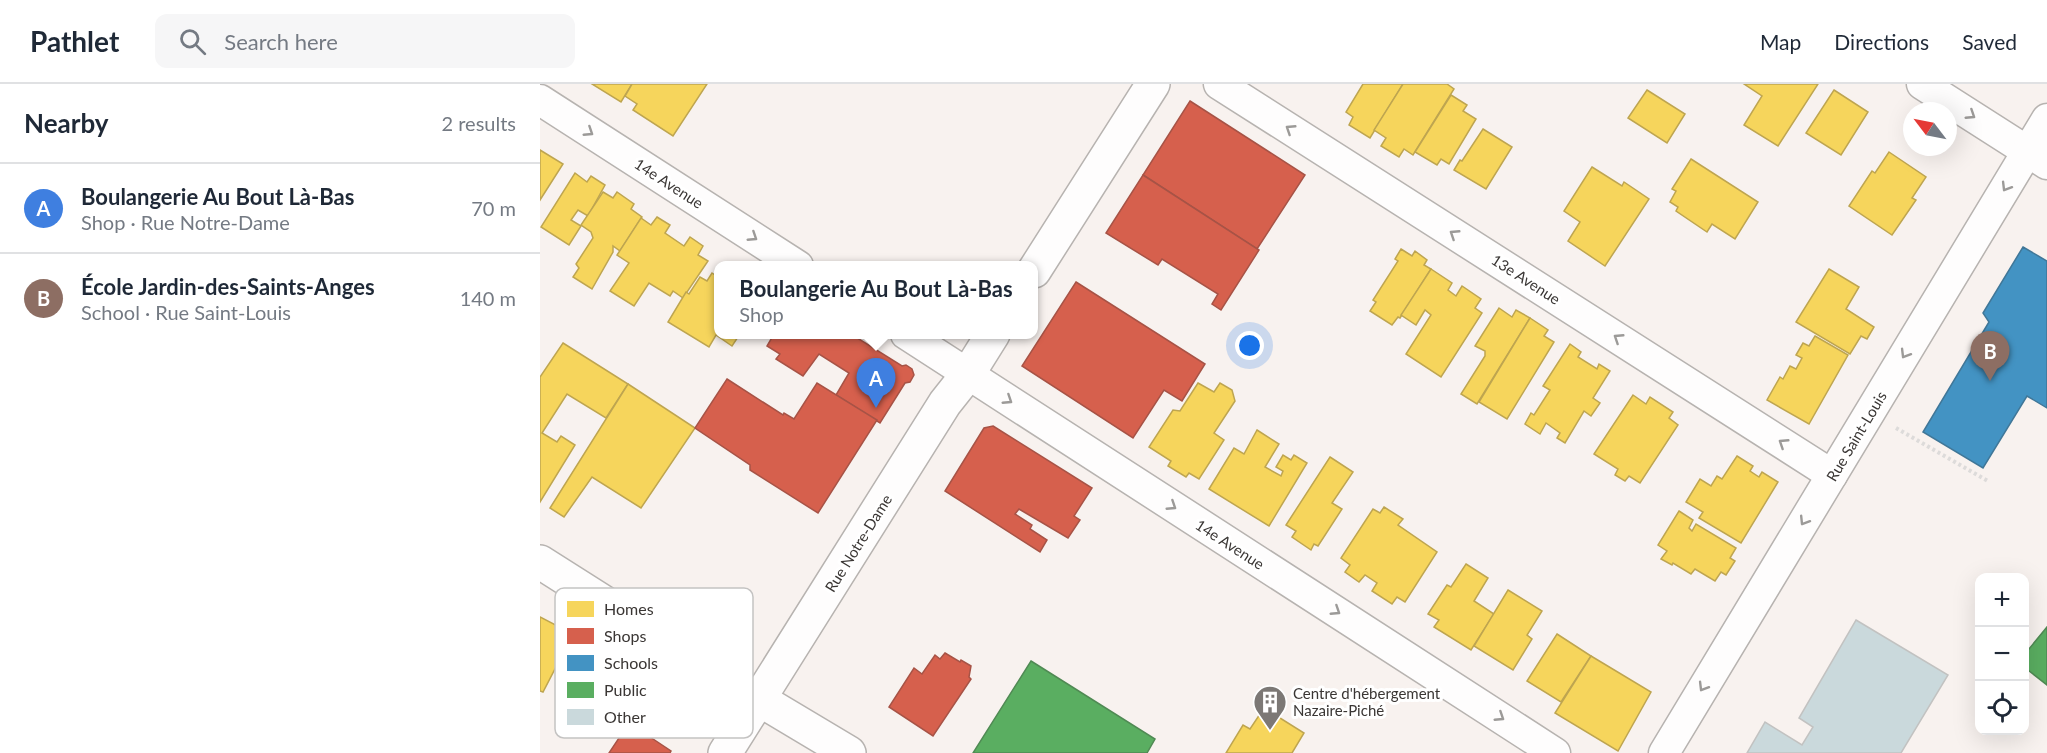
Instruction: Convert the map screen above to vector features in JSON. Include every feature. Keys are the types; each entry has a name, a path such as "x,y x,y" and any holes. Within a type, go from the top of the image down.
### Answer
{"street":[{"path":"1038,265 1153,84"},
{"name":"13e Avenue","path":"1219,84 1832,475"},
{"path":"1922,84 2037,158"},
{"name":"14e Avenue","path":"540,100 790,261"},
{"name":"Rue Saint-Louis","path":"1664,753 1870,413 2037,158 2047,119"},
{"name":"14e Avenue","path":"914,339 1555,753"},
{"name":"Rue Notre-Dame","path":"753,711 945,404 968,374 990,339"},
{"path":"540,562 581,588"},
{"path":"753,696 849,753"},
{"name":"Rue Notre-Dame","path":"725,753 735,738"}],"path":[{"path":"1870,413 1988,481"}],"building: Homes":[{"path":"592,84 632,84 621,102"},
{"path":"632,84 707,84 673,136 633,110 637,104 625,96"},
{"path":"1363,84 1403,84 1370,138 1349,125 1353,117 1346,112"},
{"path":"1403,84 1447,84 1454,89 1413,155 1404,149 1399,157 1381,146 1386,138 1374,130"},
{"path":"1744,84 1818,84 1778,146 1744,125 1762,96"},
{"path":"1647,90 1685,114 1667,143 1628,118"},
{"path":"1834,90 1868,112 1841,155 1806,133"},
{"path":"1451,95 1467,105 1463,111 1476,119 1449,164 1441,159 1437,165 1415,152"},
{"path":"1483,129 1512,147 1486,189 1454,170"},
{"path":"540,150 563,164 540,200"},
{"path":"1889,152 1926,177 1912,198 1916,200 1892,235 1849,206 1872,171 1875,173"},
{"path":"1691,159 1758,202 1735,239 1712,224 1707,232 1676,211 1678,207 1670,202 1676,191 1672,189"},
{"path":"1592,167 1622,186 1624,182 1649,199 1605,266 1568,241 1580,222 1564,211"},
{"path":"575,173 587,182 591,176 605,185 588,216 578,210 571,220 581,226 569,245 541,227"},
{"path":"603,192 613,198 617,192 634,204 631,209 642,217 620,251 613,246 613,252 592,289 573,277 579,268 576,264 593,238 591,232 581,225"},
{"path":"657,217 670,225 665,233 684,246 690,237 703,246 698,255 708,261 683,298 673,291 670,296 649,283 634,306 610,291 629,263 617,255 641,218 651,225"},
{"path":"1401,249 1412,256 1415,251 1427,260 1424,265 1431,269 1400,318 1398,317 1392,325 1370,311 1376,302 1373,300 1398,261 1395,259"},
{"path":"1431,269 1452,283 1448,290 1456,296 1462,286 1481,299 1475,308 1482,313 1441,377 1406,354 1431,315 1425,310 1416,325 1401,315"},
{"path":"1829,269 1859,287 1846,309 1874,327 1867,339 1861,336 1850,354 1796,322"},
{"path":"712,273 714,274 714,338 709,347 668,322 686,292 689,294 700,277 707,281"},
{"path":"1499,308 1512,317 1516,310 1530,318 1477,404 1461,394 1485,356 1485,351 1475,346"},
{"path":"1530,318 1548,330 1544,336 1554,342 1507,419 1479,402"},
{"path":"1815,336 1848,355 1809,424 1767,400 1780,377 1783,379 1790,366 1796,369 1802,358 1796,355 1803,343 1809,346"},
{"path":"722,339 737,339 732,346"},
{"path":"563,343 628,384 606,418 567,394 542,433 557,442 561,436 575,445 540,502 540,377"},
{"path":"1570,344 1581,352 1578,357 1597,369 1599,364 1610,371 1593,398 1600,403 1591,416 1584,411 1565,443 1557,438 1560,433 1546,423 1540,434 1525,424 1531,413 1534,415 1550,390 1543,386"},
{"path":"1198,383 1214,392 1220,383 1232,390 1235,401 1214,433 1224,440 1199,479 1189,473 1186,477 1168,466 1171,461 1149,447 1173,410 1180,411"},
{"path":"628,384 695,428 641,508 592,477 564,517 550,508"},
{"path":"1633,395 1646,404 1650,397 1673,412 1669,418 1678,425 1640,483 1629,476 1625,481 1615,475 1618,469 1594,454"},
{"path":"1257,430 1279,444 1265,467 1281,476 1283,471 1276,467 1283,455 1291,460 1294,455 1307,463 1269,526 1209,489 1234,448 1244,454"},
{"path":"1737,456 1753,466 1750,471 1759,477 1762,472 1778,482 1741,543 1699,518 1703,512 1686,502 1700,479 1711,486 1717,476 1722,479"},
{"path":"1330,457 1353,472 1332,503 1342,509 1318,546 1314,544 1311,550 1292,537 1296,531 1286,525"},
{"path":"1384,507 1403,519 1398,525 1437,552 1405,602 1397,597 1392,604 1372,591 1377,583 1365,575 1359,582 1345,572 1350,565 1341,558 1373,509 1380,513"},
{"path":"1679,511 1693,520 1689,528 1692,531 1696,524 1736,548 1730,558 1735,561 1726,575 1721,572 1715,581 1695,569 1691,574 1661,559 1667,551 1658,545"},
{"path":"1466,564 1488,578 1474,601 1494,614 1471,650 1434,627 1439,620 1428,614 1447,585 1451,587"},
{"path":"1508,590 1542,611 1527,635 1532,639 1513,670 1474,646"},
{"path":"540,617 555,625 555,669 543,692 540,691"},
{"path":"1557,634 1591,656 1561,702 1527,681"},
{"path":"1591,656 1651,692 1618,751 1555,713"},
{"name":"Centre d'hébergement Nazaire-Piché","path":"1264,708 1304,733 1292,753 1226,753 1243,725 1250,729"}],"building: Shops":[{"path":"1190,101 1305,175 1257,249 1143,175"},
{"path":"1143,175 1259,250 1221,310 1212,304 1218,294 1162,259 1158,265 1106,233"},
{"path":"1076,282 1205,364 1182,401 1164,390 1133,438 1022,366"},
{"path":"771,339 859,339 902,366 906,365 912,369 914,375 910,382 905,383 880,423 836,395 849,373 819,354 803,376 776,359 780,354 767,346"},
{"path":"727,379 783,415 784,413 794,419 817,383 877,420 818,513 750,470 750,465 695,428"},
{"path":"993,426 1092,488 1074,516 1080,520 1068,538 1019,509 1015,514 1032,525 1030,529 1047,540 1040,552 945,491 984,428"},
{"path":"945,653 971,666 969,677 971,679 933,736 889,707 914,668 922,674 935,655 940,659"},
{"path":"619,738 652,738 671,751 670,753 609,753"}],"building: Schools":[{"path":"2023,247 2047,261 2047,408 2027,396 1983,468 1923,432 1989,322 1983,313"}],"building: Public":[{"path":"2047,627 2047,685 2029,671 2029,649"},
{"path":"1031,661 1155,739 1147,753 973,753"}],"building: Other":[{"path":"1856,620 1948,675 1901,753 1747,753 1765,722 1802,745 1813,727 1799,718"}],"place":[{"name":"École Jardin-des-Saints-Anges","path":"1990,381"},
{"name":"Boulangerie Au Bout Là-Bas","path":"876,408"},
{"name":"Centre d'hébergement Nazaire-Piché","path":"1270,731"}]}
